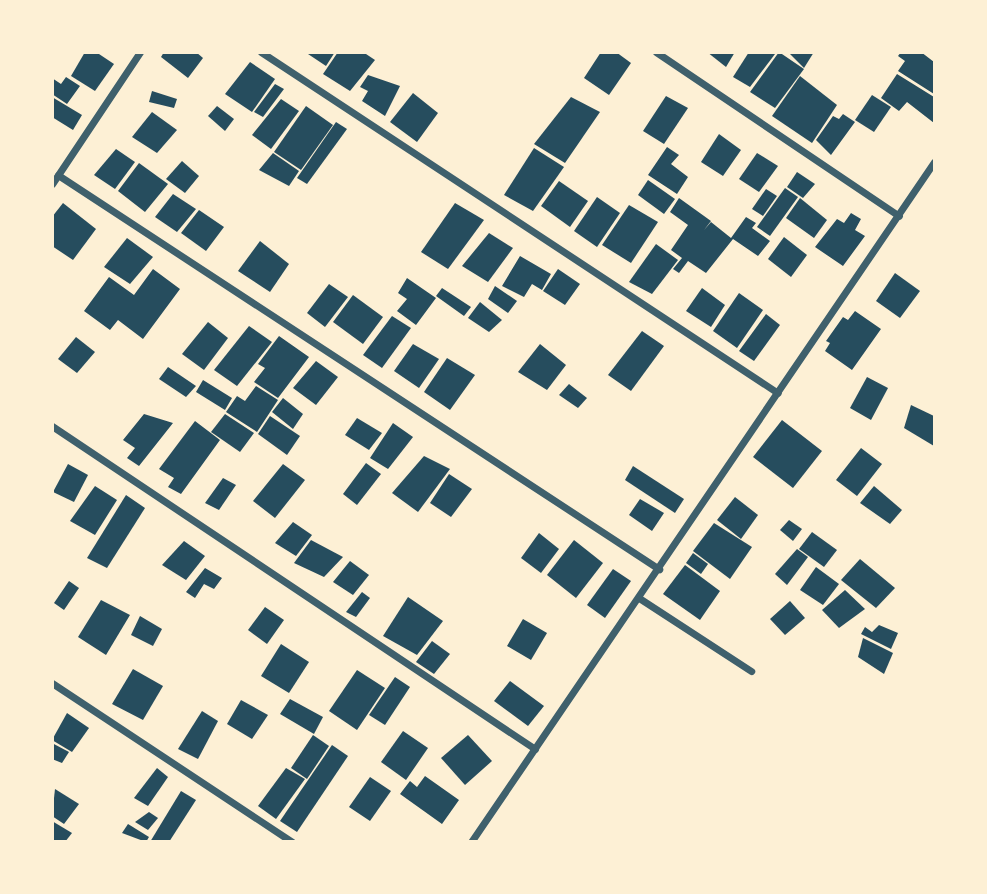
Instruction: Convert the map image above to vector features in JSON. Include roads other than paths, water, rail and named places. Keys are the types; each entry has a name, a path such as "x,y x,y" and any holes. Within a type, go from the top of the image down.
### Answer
{"street":[{"path":"52,184 140,52"},
{"path":"261,52 778,393"},
{"path":"656,52 899,216"},
{"path":"471,842 934,162"},
{"path":"58,176 659,569"},
{"path":"52,426 535,749"},
{"path":"639,598 751,671"},
{"path":"52,683 292,842"}]}
